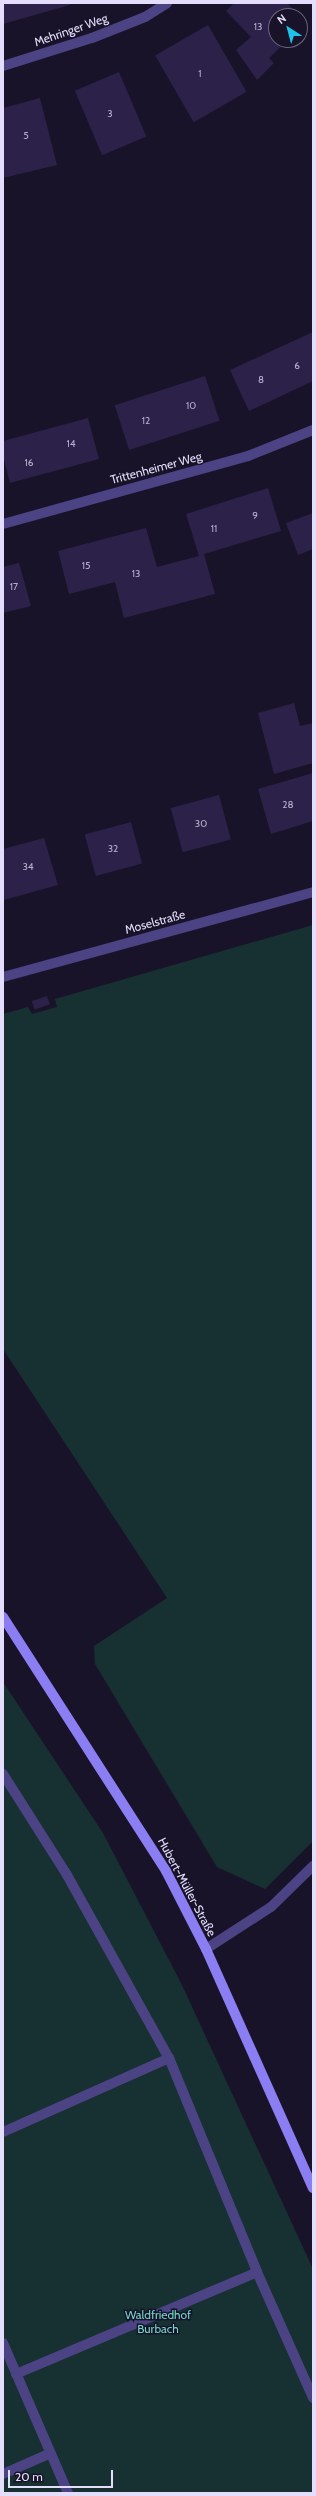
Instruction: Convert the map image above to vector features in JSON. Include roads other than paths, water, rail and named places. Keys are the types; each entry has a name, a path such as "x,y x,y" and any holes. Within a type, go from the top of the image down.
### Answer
{"main road":[{"name":"Hubert-Müller-Straße","path":"3,1617 142,1830 166,1871 206,1949 313,2188"}],"street":[{"name":"Mehringer Weg","path":"3,66 92,38 145,17 167,3"},
{"name":"Trittenheimer Weg","path":"3,524 248,456 313,430"},
{"name":"Moselstraße","path":"3,976 313,892"},
{"path":"3,1774 67,1874 169,2058 257,2272 313,2398"},
{"path":"206,1949 271,1907 313,1866"},
{"path":"3,2132 169,2058"},
{"path":"16,2374 257,2272"},
{"path":"3,2343 68,2493"},
{"path":"3,2474 51,2453"}],"park label":[{"name":"Waldfriedhof Burbach","path":"158,2322"}]}
